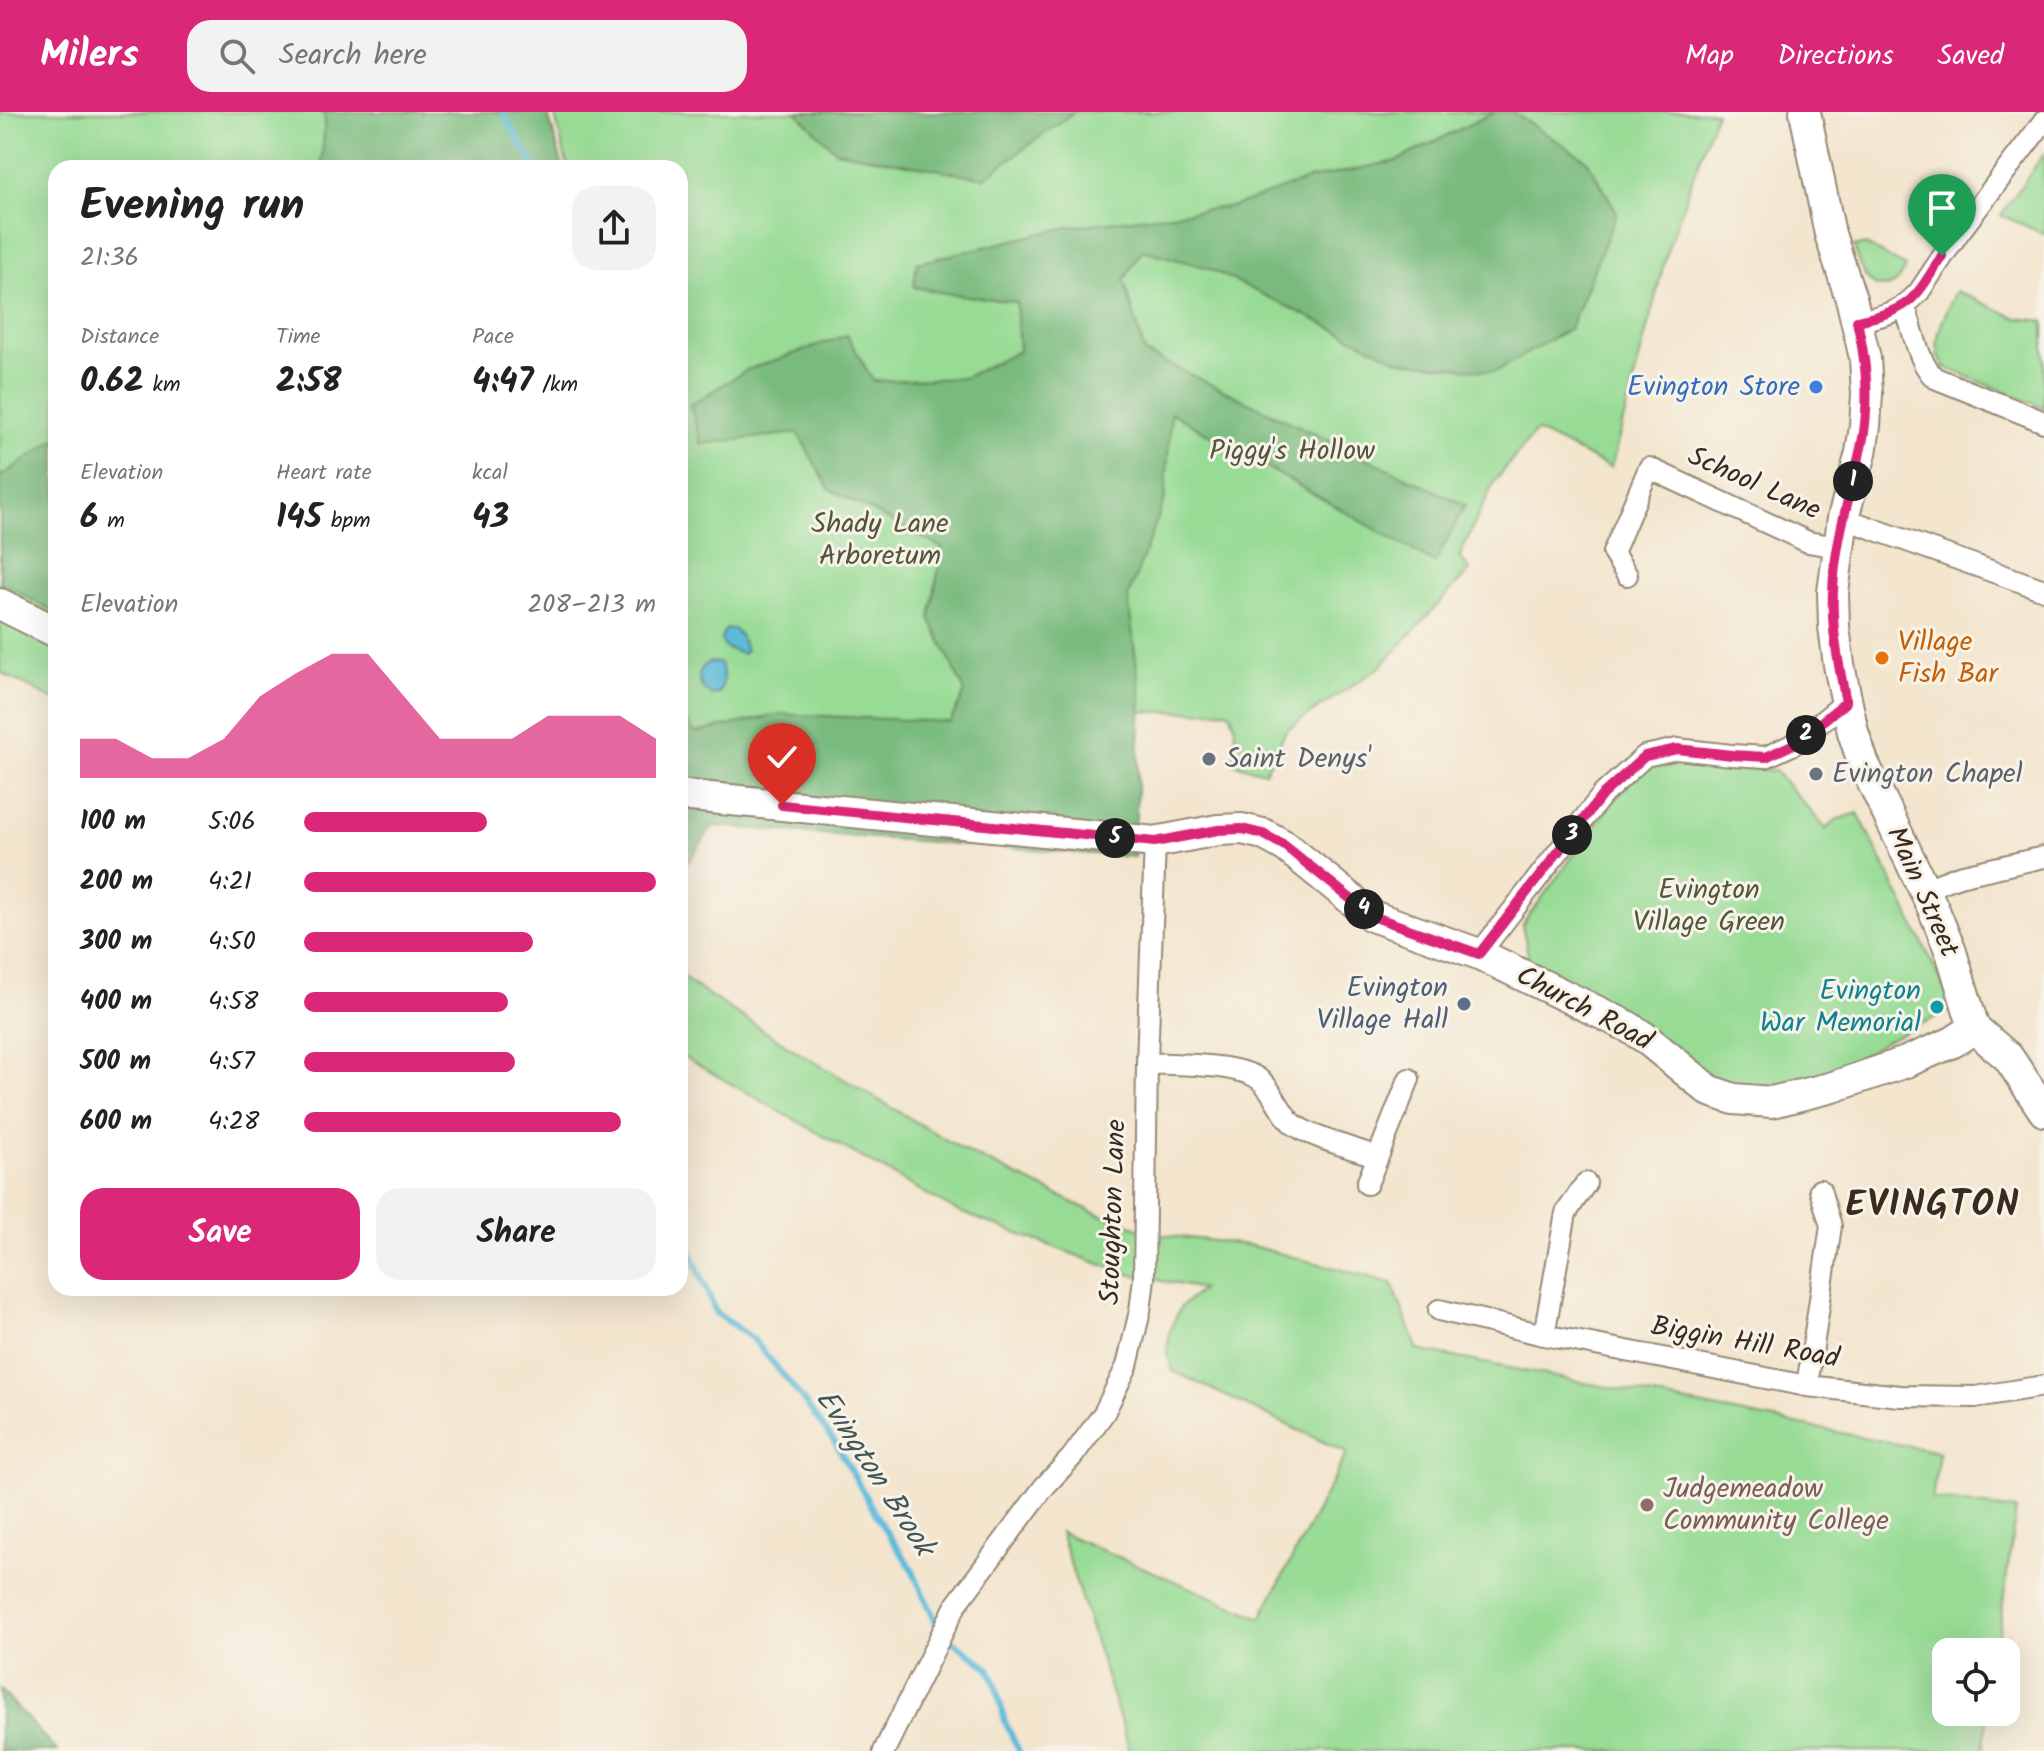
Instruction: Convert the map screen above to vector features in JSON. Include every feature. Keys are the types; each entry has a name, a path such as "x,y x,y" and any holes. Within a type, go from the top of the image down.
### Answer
{"street":[{"name":"Main Street","path":"1805,112 1830,234 1865,358 1865,426 1841,532 1833,592 1834,627 1846,702 1863,762 1925,889 1951,952 1974,1028"},
{"path":"1857,321 1887,315 1904,306 1919,292 1957,235 2044,121"},
{"path":"1904,306 1927,372 2044,422"},
{"name":"School Lane","path":"1627,575 1604,554 1649,468 1808,542 1841,532 2044,590"},
{"path":"0,604 48,628"},
{"path":"1479,954 1603,794 1645,756 1677,749 1766,757 1794,744 1846,702"},
{"name":"Church Road","path":"688,796 1155,842 1218,830 1242,829 1263,834 1285,846 1372,916 1479,954 1627,1026 1710,1091 1734,1099 1772,1102 1833,1087 1930,1052 1974,1028"},
{"name":"Stoughton Lane","path":"884,1751 956,1605 1104,1413 1127,1366 1144,1278 1147,1063 1155,842"},
{"path":"1925,889 1959,876 2044,857"},
{"path":"1974,1028 2008,1057 2044,1111"},
{"path":"1147,1063 1201,1065 1254,1076 1271,1092 1293,1125 1378,1157"},
{"path":"1367,1184 1409,1079"},
{"path":"1544,1335 1566,1213 1586,1183"},
{"path":"1807,1386 1831,1226 1820,1190"},
{"name":"Biggin Hill Road","path":"1439,1310 1544,1335 1807,1386 1900,1396 1975,1397 2044,1386"}],"green space":[{"path":"0,112 547,112 561,160 48,160 48,697 0,672"},
{"path":"323,112 547,112 561,160 322,160"},
{"path":"554,112 1716,112 1668,248 1611,468 1536,431 1494,482 1459,557 1470,570 1380,667 1286,730 1265,772 1234,764 1235,726 1227,711 1095,709 1097,774 688,772 688,160 566,160"},
{"path":"796,112 1074,112 984,178 836,151"},
{"name":"Piggy's Hollow","path":"1494,112 1512,112 1587,160 1617,212 1570,328 1495,372 1400,361 1208,268 1142,250 1124,280 1145,353 1465,505 1435,563 1171,413 1165,499 1128,597 1141,699 1134,857 713,826 688,862 688,724 695,733 781,714 950,722 965,692 930,618 942,548 829,489 798,433 701,444 690,405 747,370 847,335 873,381 963,378 1019,351 1016,302 914,287 917,263 1068,227 1235,206 1309,179 1396,161"},
{"path":"2044,154 2044,234 2001,215"},
{"path":"1865,244 1905,267 1895,283 1881,287 1874,285 1864,275 1854,247"},
{"path":"1956,291 2017,318 2044,321 2044,408 1944,367 1939,357 1938,338"},
{"path":"48,444 48,609 0,582 0,477"},
{"name":"Evington Village Green","path":"1677,757 1775,771 1826,829 1836,820 1858,813 1955,1008 1888,1040 1827,1077 1790,1087 1733,1088 1531,969 1522,925 1612,803 1641,770 1658,760"},
{"name":"Judgemeadow Community College","path":"688,981 791,1048 967,1152 1091,1211 1155,1234 1248,1245 1392,1283 1418,1350 1939,1452 1932,1499 2016,1510 1998,1638 1932,1638 1932,1726 1986,1726 1983,1751 1130,1751 1060,1532 1261,1618 1347,1453 1173,1371 1167,1353 1170,1329 1181,1307 1202,1289 1124,1273 957,1211 688,1060"},
{"path":"0,1689 57,1751 0,1751"}],"water":[{"path":"727,629 734,629 740,635 746,650 742,654 726,648 721,640"},
{"path":"709,662 719,663 722,671 723,683 718,694 706,692 700,683 699,674"}],"waterway":[{"name":"Evington Brook","path":"504,112 530,160"},
{"name":"Evington Brook","path":"688,1245 716,1313 752,1338 836,1444 883,1527 911,1567 941,1633 989,1668 1005,1722 1019,1751"}],"place":[{"name":"Evington Store","path":"1816,387"},
{"name":"Village Fish Bar","path":"1882,658"},
{"name":"Saint Denys'","path":"1209,759"},
{"name":"Evington Chapel","path":"1816,774"},
{"name":"Evington Village Hall","path":"1464,1004"},
{"name":"Evington War Memorial","path":"1937,1007"},
{"name":"Judgemeadow Community College","path":"1647,1505"}],"district":[{"name":"EVINGTON","path":"1933,1205"}],"route":[{"path":"782,805 1155,842 1218,830 1242,829 1263,834 1285,846 1372,916 1479,954 1603,794 1645,756 1677,749 1766,757 1794,744 1846,702 1834,627 1833,592 1843,518 1865,426 1865,358 1857,321 1887,315 1909,303 1942,256"}],"park label":[{"name":"Shady Lane Arboretum","path":"880,540"}]}
